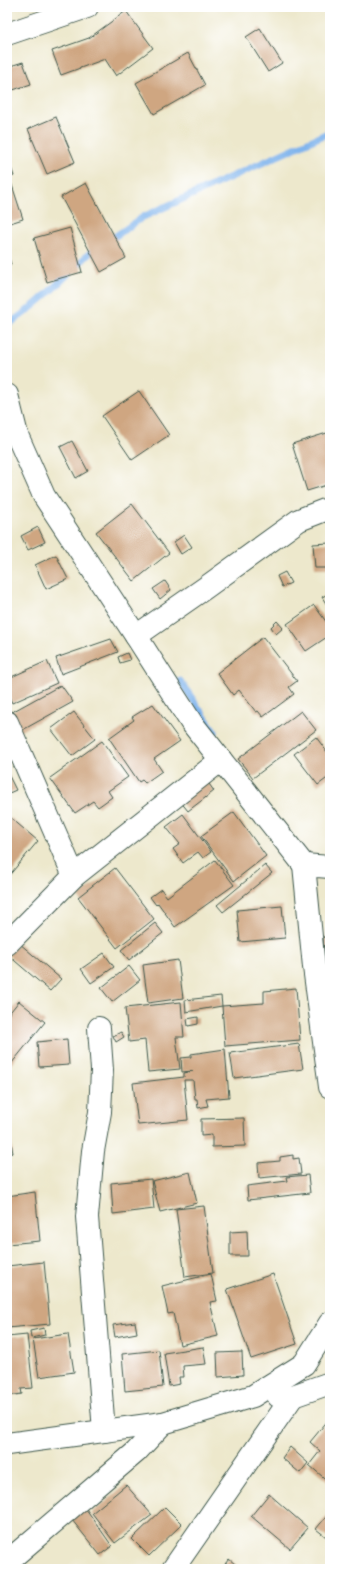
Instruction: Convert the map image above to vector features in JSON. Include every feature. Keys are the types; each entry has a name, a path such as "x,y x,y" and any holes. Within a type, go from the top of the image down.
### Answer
{"street":[{"path":"7,34 87,7"},
{"path":"7,395 17,435 44,496 191,722 304,865 314,967 330,1087"},
{"path":"136,636 299,520 330,508"},
{"path":"7,722 74,876"},
{"path":"7,944 74,876 221,760"},
{"path":"304,865 330,867"},
{"path":"99,1028 102,1070 100,1112 93,1151 87,1217 104,1431"},
{"path":"7,1444 163,1423 253,1396 304,1364 330,1323"},
{"path":"253,1396 293,1396 330,1383"},
{"path":"173,1569 293,1396"},
{"path":"7,1562 136,1452 163,1423"}],"building":[{"path":"126,11 153,48 116,76 105,59 61,75 52,51 89,38"},
{"path":"260,28 282,63 268,72 246,37"},
{"path":"188,53 205,85 154,114 136,83"},
{"path":"23,62 31,84 7,92 7,67"},
{"path":"56,117 75,162 47,174 28,129"},
{"path":"7,156 14,176 7,178"},
{"path":"10,179 23,219 7,224 7,181"},
{"path":"86,183 126,258 101,272 61,197"},
{"path":"70,228 82,272 47,282 34,238"},
{"path":"7,252 11,264 7,266"},
{"path":"139,391 169,435 132,460 102,416"},
{"path":"330,432 330,484 307,491 292,444"},
{"path":"72,441 88,471 76,478 60,447"},
{"path":"132,504 169,553 134,581 96,532"},
{"path":"38,527 45,542 28,550 21,536"},
{"path":"184,535 192,547 181,554 174,542"},
{"path":"330,543 330,568 315,568 313,544"},
{"path":"56,555 68,579 46,589 35,565"},
{"path":"285,572 291,583 282,587 277,576"},
{"path":"165,581 171,590 160,599 153,589"},
{"path":"330,593 330,610 322,597"},
{"path":"314,605 330,627 330,635 306,651 287,624"},
{"path":"277,621 283,628 276,634 271,627"},
{"path":"263,637 297,681 289,687 294,694 263,717 258,711 256,712 239,690 233,695 217,673"},
{"path":"111,639 118,652 61,674 56,658"},
{"path":"127,653 130,660 120,663 118,657"},
{"path":"47,661 57,683 12,703 7,692 7,679"},
{"path":"61,685 73,702 19,732 12,712"},
{"path":"153,704 180,741 154,759 162,771 145,783 142,780 139,782 109,738 134,720 132,717"},
{"path":"301,711 316,730 253,778 238,759"},
{"path":"74,712 95,739 72,756 51,729"},
{"path":"316,737 330,756 330,776 318,785 294,754"},
{"path":"102,741 128,777 108,791 112,797 98,807 93,801 75,813 50,778"},
{"path":"7,772 16,790 7,794"},
{"path":"207,781 214,791 188,811 180,801"},
{"path":"234,812 266,856 234,881 201,836"},
{"path":"183,814 211,852 203,858 198,852 183,863 173,849 180,844 166,827"},
{"path":"11,818 38,841 7,878 7,823"},
{"path":"215,860 234,885 175,927 158,903 156,905 150,897 161,889 167,897"},
{"path":"265,865 272,873 223,912 217,905"},
{"path":"115,868 154,919 117,948 78,897"},
{"path":"282,906 285,938 240,942 237,910"},
{"path":"155,923 163,933 129,960 121,950"},
{"path":"323,937 330,937 330,983 327,983"},
{"path":"19,943 61,979 50,991 8,955"},
{"path":"104,953 114,967 91,983 81,969"},
{"path":"178,960 183,998 148,1003 143,965"},
{"path":"129,966 140,980 112,1002 101,988"},
{"path":"296,988 300,1040 225,1046 222,1006 264,1003 264,991"},
{"path":"221,996 222,1006 186,1012 185,1000"},
{"path":"19,1001 45,1022 7,1069 7,1016"},
{"path":"181,1002 184,1037 176,1037 180,1069 148,1072 145,1040 129,1042 125,1008"},
{"path":"198,1017 198,1024 188,1026 187,1019"},
{"path":"121,1032 124,1037 116,1042 113,1036"},
{"path":"67,1039 69,1065 39,1067 37,1042"},
{"path":"299,1044 303,1069 234,1078 230,1053"},
{"path":"225,1049 229,1097 206,1099 208,1106 198,1108 197,1099 195,1099 193,1080 184,1080 188,1120 138,1125 133,1083 184,1077 184,1073 193,1071 182,1072 181,1058 191,1057 191,1054"},
{"path":"244,1118 245,1146 212,1147 212,1135 201,1136 201,1119"},
{"path":"7,1122 13,1153 7,1154"},
{"path":"293,1155 293,1159 299,1158 301,1174 259,1178 258,1163 280,1161 280,1157"},
{"path":"190,1172 197,1203 160,1212 152,1181"},
{"path":"308,1175 310,1193 248,1200 247,1186 287,1181 286,1177"},
{"path":"151,1179 154,1209 113,1214 111,1183"},
{"path":"35,1192 40,1241 7,1244 7,1196"},
{"path":"204,1206 213,1273 185,1277 176,1209"},
{"path":"247,1231 248,1256 230,1256 230,1232"},
{"path":"44,1262 50,1324 7,1328 7,1266"},
{"path":"211,1274 217,1301 210,1302 218,1336 180,1345 173,1313 168,1314 162,1286"},
{"path":"273,1274 297,1344 251,1359 227,1289"},
{"path":"135,1322 137,1333 115,1337 113,1325"},
{"path":"44,1328 45,1335 31,1338 30,1331"},
{"path":"68,1334 74,1372 39,1377 33,1339"},
{"path":"27,1335 33,1388 21,1389 22,1394 7,1396 7,1337"},
{"path":"203,1347 206,1364 183,1366 184,1377 179,1377 180,1384 169,1386 164,1353"},
{"path":"159,1350 163,1387 125,1391 122,1354"},
{"path":"242,1352 243,1375 218,1377 217,1353"},
{"path":"330,1418 330,1483 309,1465 320,1451 310,1442"},
{"path":"290,1447 308,1463 300,1473 282,1458"},
{"path":"126,1485 152,1515 115,1543 92,1513"},
{"path":"269,1494 308,1528 290,1549 251,1516"},
{"path":"84,1506 112,1546 100,1555 72,1520"},
{"path":"165,1507 182,1524 149,1556 132,1539"},
{"path":"330,1512 330,1540 316,1529"},
{"path":"229,1559 241,1569 221,1569"}],"waterway":[{"path":"107,242 143,217 330,132"},
{"path":"7,325 40,300 98,247"},
{"path":"180,681 215,732"}]}
